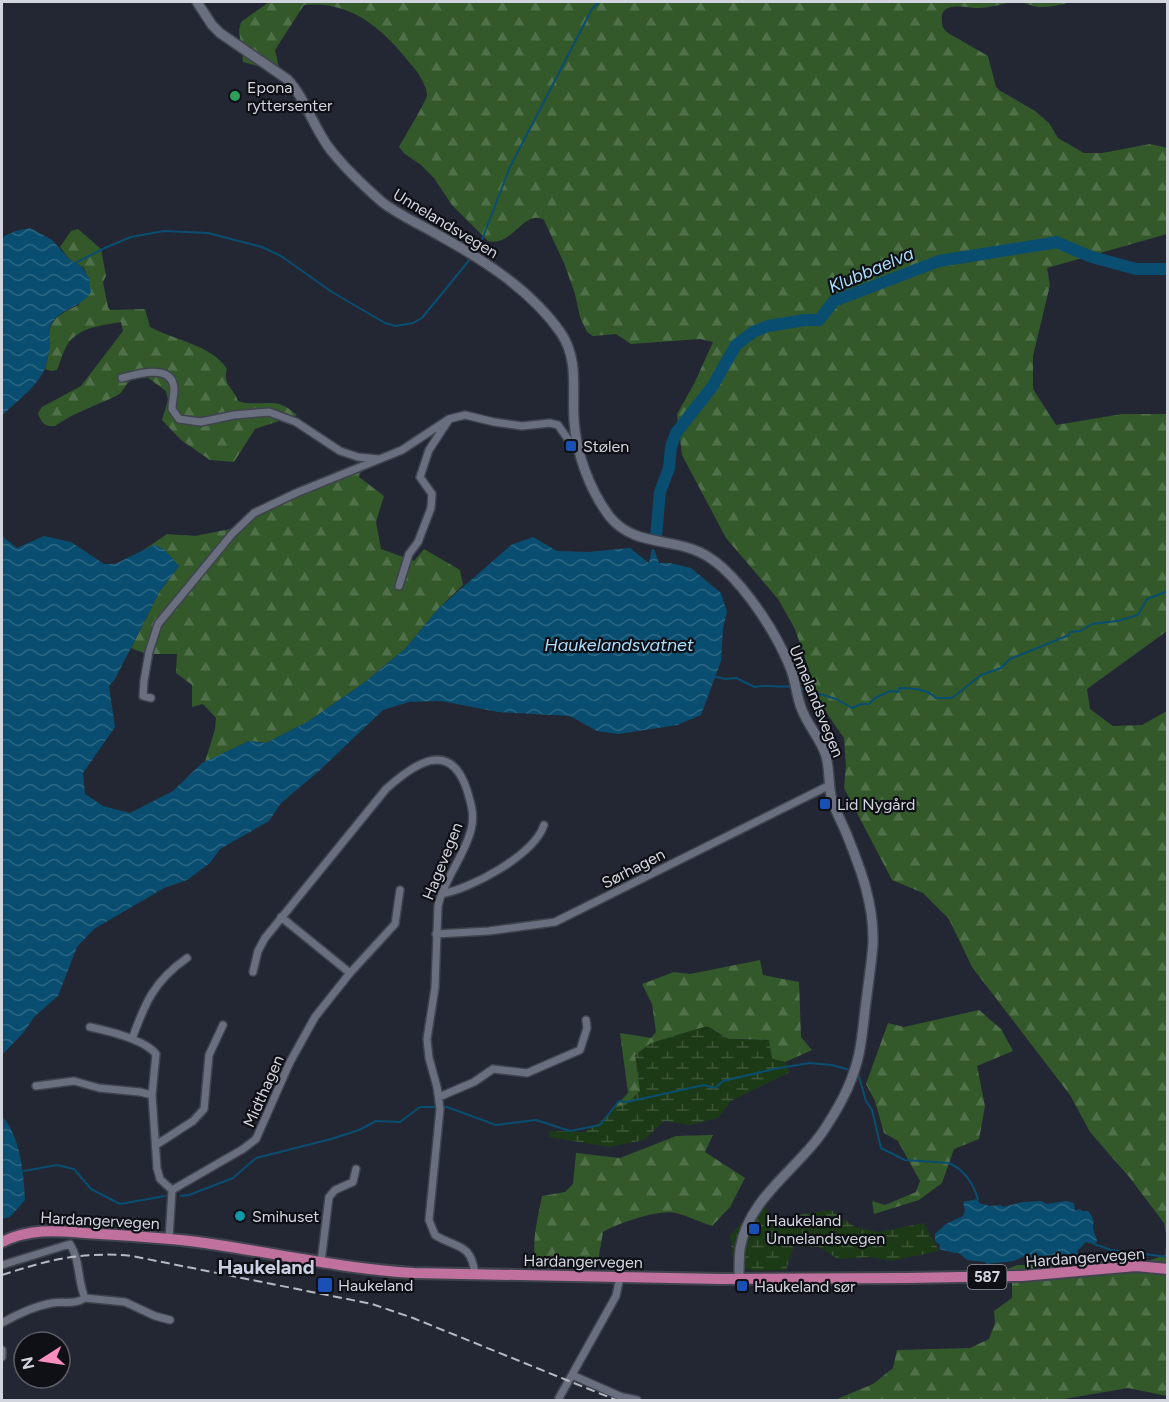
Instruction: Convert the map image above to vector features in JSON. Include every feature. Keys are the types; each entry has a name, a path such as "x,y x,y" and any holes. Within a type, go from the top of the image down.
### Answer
{"main road":[{"name":"Unnelandsvegen","path":"197,2 220,33 294,86 330,150 381,201 401,216 463,248 540,307 561,334 574,362 573,408 577,442 585,470 598,498 610,516 620,526 639,538 682,546 703,554 724,569 761,613 791,670 803,712 820,741 827,759 832,802 861,871 871,906 872,950 859,1055 838,1106 824,1131 768,1192 751,1218 740,1249 739,1279"},
{"name":"Hardangervegen","path":"2,1242 21,1234 41,1231 205,1243 386,1271 620,1278 1004,1277 1122,1267 1167,1269"}],"street":[{"path":"122,378 145,372 159,372 168,376 174,389 172,409 179,419 201,422 269,411 296,422 340,451 358,457 381,459"},
{"path":"151,698 143,696 144,681 149,652 158,624 242,523 254,513 296,493 402,450 449,419 465,416 522,426 550,423 558,425 570,442 577,442"},
{"path":"399,586 409,554 418,542 431,508 432,494 420,477 429,450 449,419"},
{"name":"Hagevegen","path":"253,972 258,951 281,917 386,789 411,769 436,759 448,761 459,771 474,817 464,850 441,894 438,906 435,988 427,1039 439,1103 429,1220 435,1235 461,1245 468,1252 475,1274"},
{"name":"Sørhagen","path":"436,934 489,931 555,922 830,785"},
{"path":"441,894 462,888 498,869 537,840 544,825"},
{"name":"Midthagen","path":"172,1190 234,1155 256,1139 305,1031 322,1006 395,924 400,890"},
{"path":"281,917 350,973"},
{"path":"132,1040 151,992 168,973 187,958"},
{"path":"439,1103 493,1069 527,1073 572,1054 583,1046 587,1028 586,1020"},
{"path":"156,1144 193,1121 204,1109 209,1055 223,1025"},
{"path":"90,1027 132,1040 156,1054 152,1095 158,1174 164,1184 172,1190 169,1239"},
{"path":"36,1086 74,1081 99,1088 152,1095"},
{"path":"321,1262 329,1197 335,1190 353,1182 356,1169"},
{"path":"2,1264 70,1244 78,1260 85,1298"},
{"path":"560,1401 559,1398 616,1296 620,1278"},
{"path":"2,1323 17,1315 50,1304 75,1303 85,1298 125,1302 170,1320"},
{"path":"2,1350 2,1357"},
{"path":"572,1375 637,1401"}],"green space":[{"path":"269,2 1016,2 983,8 949,8 942,14 943,26 948,33 988,56 996,87 999,90 1035,111 1049,123 1058,138 1084,153 1102,153 1150,144 1167,148 1167,234 1047,268 1050,285 1033,356 1033,389 1056,425 1122,414 1167,414 1167,631 1087,689 1090,709 1113,726 1142,725 1167,711 1168,753 1166,754 1168,762 1167,1396 1128,1388 1058,1400 835,1400 873,1384 893,1368 897,1350 970,1348 989,1339 995,1323 994,1311 1012,1298 1012,1282 1005,1270 1017,1265 1089,1264 1131,1255 1148,1261 1165,1255 1167,1239 1164,1223 1130,1178 1090,1132 1070,1095 972,967 949,919 923,893 892,880 844,788 846,766 844,738 821,705 795,629 778,599 726,538 682,455 677,414 713,342 700,339 631,344 616,334 593,336 587,332 580,317 564,263 544,220 530,219 504,239 488,241 452,205 434,178 399,147 427,95 418,74 395,45 373,25 348,11 320,5 304,5 275,50 280,72 243,62 239,30 241,22"},
{"path":"1016,2 1072,2 1040,7"},
{"path":"78,229 101,249 106,276 103,282 110,310 145,309 150,327 192,344 212,354 220,361 227,369 227,383 238,401 279,404 297,415 255,429 234,462 210,460 181,440 162,420 168,400 166,391 147,377 129,382 120,394 77,413 55,426 48,426 44,423 38,413 42,407 81,386 123,331 121,322 83,331 76,335 66,347 57,370 45,369 52,324 56,318 79,305 86,272 83,267 70,260 60,247 71,231"},
{"path":"364,463 359,477 384,496 376,522 381,549 414,561 424,549 460,570 463,585 438,609 406,648 365,682 309,721 266,743 249,741 205,762 216,718 203,704 192,707 192,685 176,673 177,654 146,654 131,648 160,591 179,566 154,545 142,551 167,534 195,536 230,529 249,515"},
{"path":"760,960 763,975 799,982 801,1037 812,1050 785,1062 772,1059 768,1040 728,1039 707,1026 626,1105 614,1108 628,1093 620,1033 651,1038 656,1032 652,1004 642,984 674,972 690,974"},
{"path":"979,1010 1001,1029 1013,1051 977,1066 985,1106 979,1139 954,1149 942,1183 919,1200 874,1214 872,1201 885,1205 916,1192 920,1181 898,1141 884,1133 875,1101 866,1084 888,1023 904,1027"},
{"path":"707,1026 728,1039 769,1040 772,1059 785,1062 790,1072 731,1101 718,1118 690,1125 664,1121 644,1140 609,1147 549,1137 549,1131 585,1132 614,1108 626,1105 640,1091 635,1055 651,1043"},
{"path":"713,1135 705,1152 745,1178 730,1207 712,1226 676,1213 649,1215 603,1232 597,1267 537,1267 534,1241 542,1196 565,1192 573,1184 576,1153 620,1158 676,1136"},
{"path":"760,1203 776,1221 831,1210 855,1227 878,1232 924,1223 939,1251 891,1261 870,1257 838,1259 820,1247 794,1246 786,1270 755,1271 734,1266 730,1236"}],"water":[{"path":"30,228 52,240 70,260 82,267 89,278 91,292 52,323 49,331 50,346 47,359 39,379 2,416 2,242 4,236"},
{"name":"Haukelandsvatnet","path":"2,536 17,548 44,536 71,542 104,564 115,564 154,545 164,549 179,566 160,591 115,679 109,686 115,727 83,773 85,794 103,806 130,813 173,791 202,763 249,741 266,743 309,721 365,682 406,648 438,609 511,545 533,537 557,551 588,552 630,548 649,563 652,549 654,549 659,563 691,568 721,593 727,612 723,628 721,661 701,715 677,725 618,734 597,731 570,716 498,712 441,701 409,702 383,710 319,771 281,803 269,821 220,849 210,863 187,880 164,888 94,929 77,947 58,996 34,1017 24,1032 2,1055"},
{"path":"2,1116 17,1144 24,1178 25,1200 10,1217 2,1219"},
{"path":"978,1199 979,1203 1003,1207 1023,1202 1041,1201 1047,1204 1066,1201 1074,1203 1075,1211 1080,1209 1091,1214 1097,1241 1094,1244 1086,1242 1077,1251 1078,1254 1087,1254 1088,1257 1037,1261 1025,1256 1013,1261 987,1264 967,1260 959,1253 939,1249 940,1245 935,1241 935,1234 946,1224 963,1216 965,1210 963,1202"}],"waterway":[{"path":"475,254 510,167 592,9 599,2"},
{"path":"75,263 131,237 164,231 208,233 262,247 281,256 332,292 385,323 395,326 413,323 422,318 471,258"},
{"name":"Klubbaelva","path":"656,537 660,492 669,468 671,447 676,433 712,387 736,345 753,332 768,326 819,320 834,301 939,261 1056,242 1092,257 1136,269 1168,269"},
{"path":"800,688 836,699 852,708 861,704 869,704 875,698 890,691 898,692 899,688 923,691 936,698 952,698 981,675 1001,668 1010,659 1092,624 1117,621 1138,615 1147,599 1168,591"},
{"path":"716,677 736,678 755,687 791,686"},
{"path":"181,1196 233,1178 256,1158 331,1139 359,1130 376,1121 400,1122 420,1107 447,1107 496,1125 536,1120 570,1131 600,1125 619,1101 627,1102 704,1085 715,1088 723,1081 809,1063 832,1065 850,1070"},
{"path":"858,1073 866,1101 872,1110 881,1148 905,1160 949,1163 955,1166 968,1178 978,1199"},
{"path":"24,1171 57,1165 74,1169 91,1189 120,1204 165,1196"},
{"path":"1094,1244 1111,1250 1168,1257"}],"railway":[{"path":"2,1275 66,1258 97,1255 132,1256 372,1304 413,1318 616,1400"}],"place":[{"name":"Epona ryttersenter","path":"235,96"},
{"name":"Stølen","path":"571,446"},
{"name":"Lid Nygård","path":"825,804"},
{"name":"Smihuset","path":"240,1216"},
{"name":"Haukeland Unnelandsvegen","path":"754,1229"},
{"name":"Haukeland","path":"325,1285"},
{"name":"Haukeland sør","path":"742,1286"}],"district":[{"name":"Haukeland","path":"266,1267"}]}
